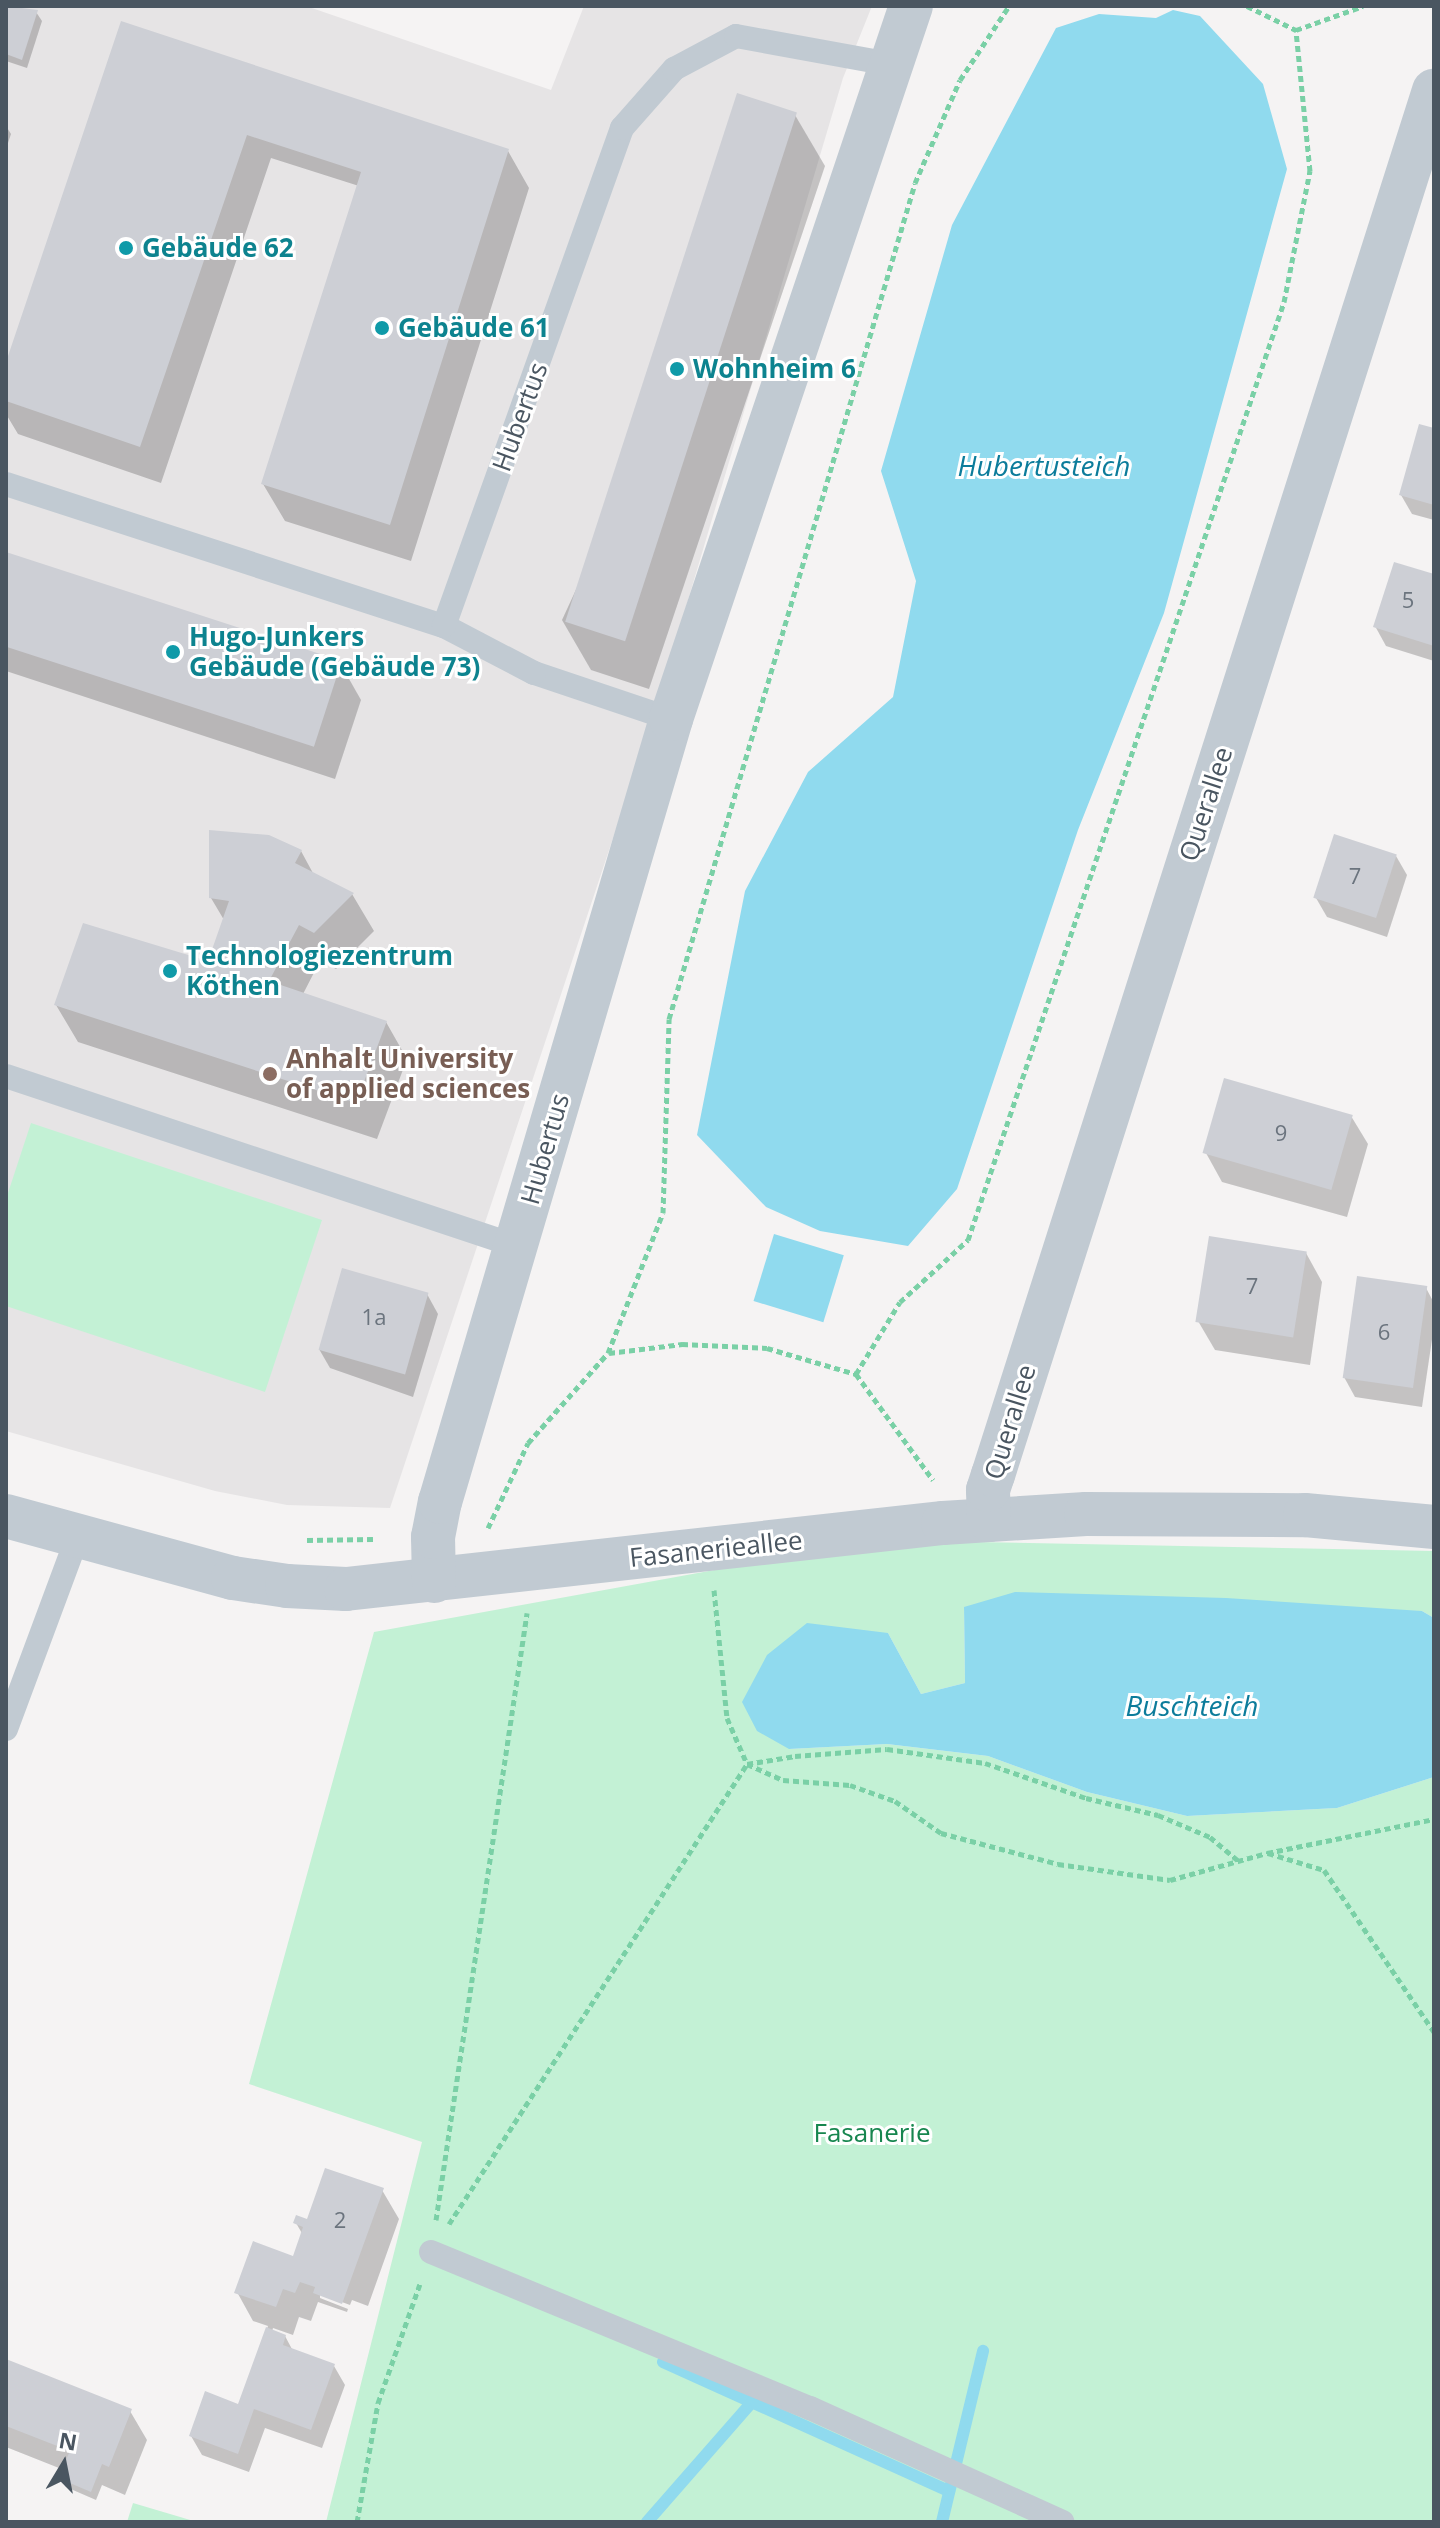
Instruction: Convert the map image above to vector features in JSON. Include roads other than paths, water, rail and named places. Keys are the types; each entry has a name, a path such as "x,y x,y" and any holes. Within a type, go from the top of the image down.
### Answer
{"street":[{"name":"Hubertus","path":"434,1581 433,1537 440,1502 671,719 911,6"},
{"name":"Querallee","path":"989,1520 988,1490 1434,91"},
{"name":"Fasanerieallee","path":"6,1516 233,1578 287,1586 346,1589 989,1520 1086,1514 1305,1515 1434,1527"}],"lane":[{"name":"Hubertus","path":"444,626 622,128 674,69 736,36 890,64"},
{"path":"6,484 444,626 534,673 671,719"},
{"path":"6,1076 516,1246"},
{"path":"6,1729 78,1535"},
{"path":"431,2252 936,2464 1062,2522"}],"water":[{"name":"Hubertusteich","path":"1173,10 1200,16 1263,84 1287,169 1164,613 1078,830 957,1189 908,1246 820,1231 766,1207 697,1135 745,891 808,772 893,697 916,581 881,471 952,225 1056,28 1099,14 1156,18"},
{"path":"774,1234 844,1255 823,1322 754,1301"},
{"name":"Buschteich","path":"1015,1592 1226,1598 1422,1611 1434,1618 1434,1777 1337,1808 1187,1816 1087,1792 988,1756 887,1744 789,1749 757,1731 742,1702 767,1655 807,1623 888,1633 921,1694 965,1683 964,1607"}],"waterway":[{"path":"942,2522 983,2351"},
{"path":"663,2362 949,2491"},
{"path":"647,2522 751,2403"}],"place":[{"name":"Gebäude 62","path":"126,248"},
{"name":"Gebäude 61","path":"382,328"},
{"name":"Wohnheim 6","path":"677,369"},
{"name":"Hugo-Junkers Gebäude (Gebäude 73)","path":"173,652"},
{"name":"Technologiezentrum Köthen","path":"170,971"},
{"name":"Anhalt University of applied sciences","path":"270,1074"}],"park label":[{"name":"Fasanerie","path":"872,2133"}]}
